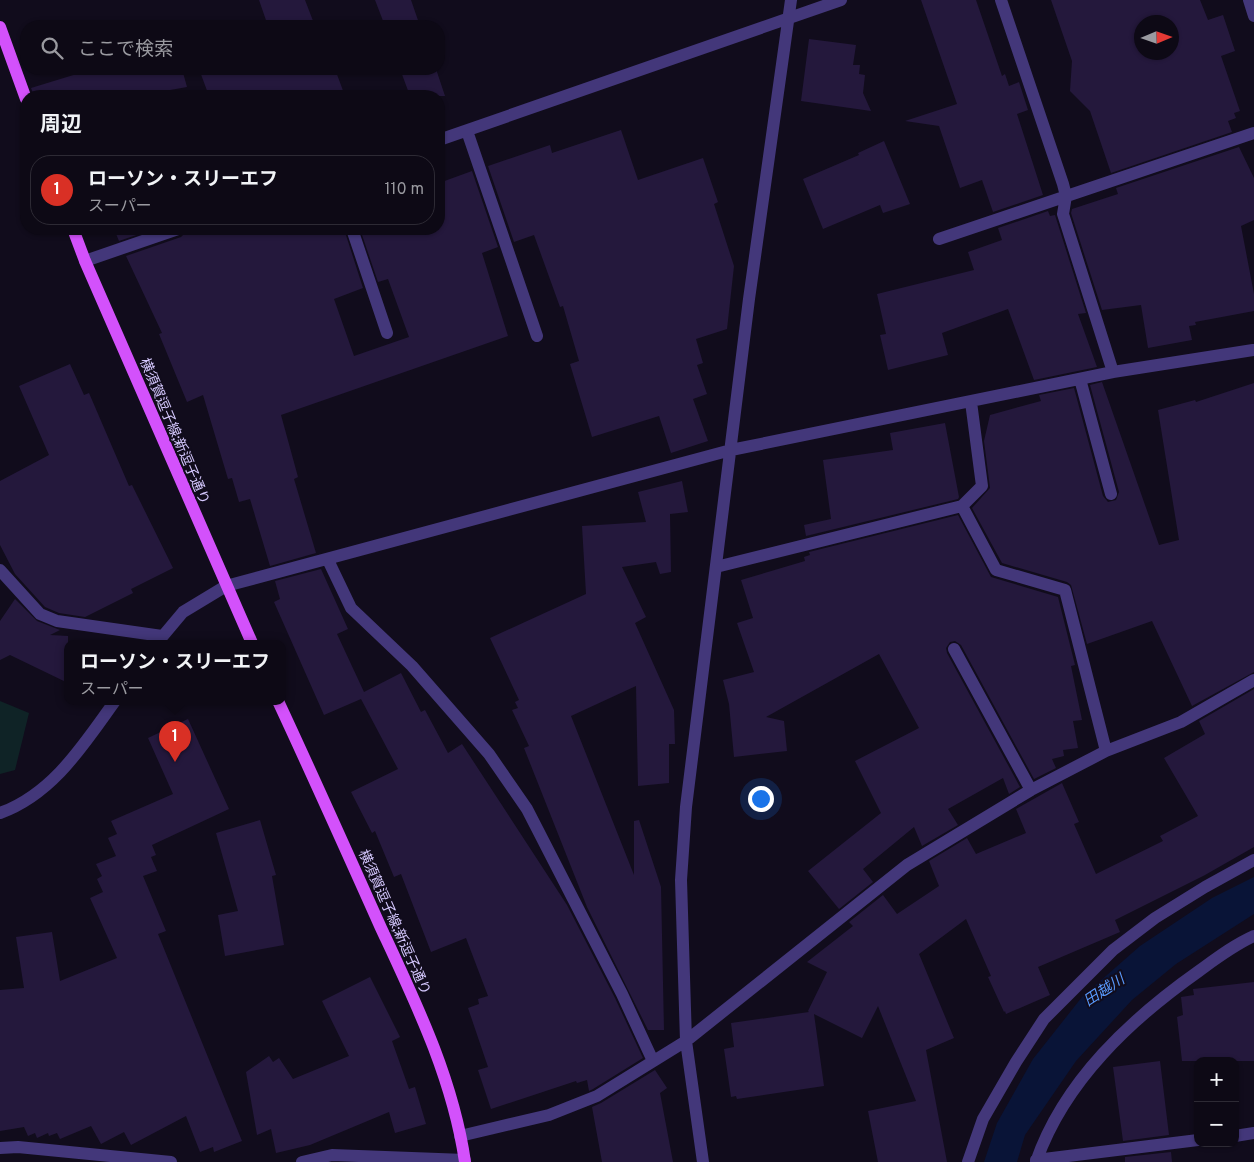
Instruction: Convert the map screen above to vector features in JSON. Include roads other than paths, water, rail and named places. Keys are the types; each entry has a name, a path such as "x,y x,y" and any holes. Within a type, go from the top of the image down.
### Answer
{"main road":[{"path":"0,27 23,90"},
{"name":"横須賀逗子線;新逗子通り","path":"75,235 251,640"},
{"name":"横須賀逗子線;新逗子通り","path":"280,705 423,1019 447,1083 465,1161"}],"street":[{"path":"703,1162 686,1041 681,880 686,807 749,298 791,0"},
{"path":"445,138 841,0"},
{"path":"1001,0 1066,196 1063,214 1113,372"},
{"path":"1249,0 1254,16"},
{"path":"467,131 537,336"},
{"path":"939,239 1254,133"},
{"path":"85,261 161,235"},
{"path":"354,235 386,333"},
{"path":"0,570 40,614 57,621 160,640 183,612 226,586 731,450 1113,372 1253,350"},
{"path":"1080,379 1111,494"},
{"path":"716,567 962,506 982,486 971,402"},
{"path":"962,506 996,570 1065,590 1106,751"},
{"path":"328,560 351,608 412,666 488,754 527,810 622,994 653,1061"},
{"path":"954,649 1031,790"},
{"path":"460,1136 549,1115 597,1096 686,1041 907,865 1031,790 1106,751 1181,722 1254,680"},
{"path":"0,813 27,799 47,785 80,749 112,705"},
{"path":"968,1162 983,1119 1016,1062 1044,1019 1113,950 1155,918 1254,860"},
{"path":"1036,1161 1063,1103 1103,1052 1171,991 1238,943 1254,936"},
{"path":"1239,1135 1254,1133"},
{"path":"1036,1161 1194,1141"},
{"path":"0,1148 171,1162"},
{"path":"302,1162 332,1154 465,1161"}],"water":[{"name":"田越川","path":"1254,877 1254,914 1176,964 1132,1000 1076,1061 1025,1135 1017,1162 984,1162 997,1123 1033,1059 1082,997 1140,946 1212,898"}],"place":[{"name":"ローソン・スリーエフ","path":"175,762"}]}
